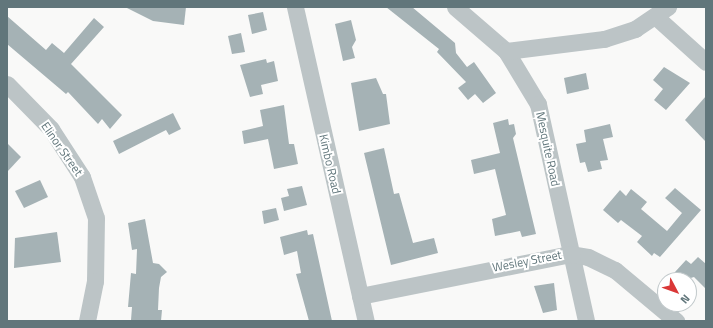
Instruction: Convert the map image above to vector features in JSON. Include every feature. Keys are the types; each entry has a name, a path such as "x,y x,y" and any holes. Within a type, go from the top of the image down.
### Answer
{"street":[{"name":"Kimbo Road","path":"295,7 366,321"},
{"name":"Mesquite Road","path":"455,7 506,51 538,104 586,321"},
{"path":"506,51 604,39 662,12 706,62"},
{"name":"Elinor Street","path":"7,84 50,128 82,177 96,218 95,281 87,321"},
{"name":"Wesley Street","path":"360,296 571,254 588,257 615,270 676,321"}],"building":[{"path":"125,7 186,7 184,25 153,21"},
{"path":"386,7 412,7 455,43 456,53 467,67 474,62 496,93 483,103 475,94 468,100 458,88 466,82 437,52 439,49"},
{"path":"263,12 267,30 252,34 248,15"},
{"path":"7,16 46,50 52,43 64,53 94,18 104,27 71,64 122,115 110,129 102,119 98,124 68,92 66,94 7,44"},
{"path":"351,20 356,40 352,47 355,58 343,61 335,24"},
{"path":"241,33 245,52 232,54 228,36"},
{"path":"266,59 267,63 274,61 278,81 261,85 263,94 250,97 240,65"},
{"path":"664,67 690,83 666,110 654,100 663,89 653,80"},
{"path":"586,73 589,89 567,94 564,78"},
{"path":"376,78 383,94 386,94 390,124 359,131 351,83"},
{"path":"706,96 706,142 685,120"},
{"path":"284,105 289,144 294,144 298,164 274,169 268,139 244,144 242,131 263,126 260,110"},
{"path":"173,113 181,129 169,135 166,130 119,154 113,141"},
{"path":"508,119 509,125 514,124 516,134 513,138 536,234 522,237 520,231 495,236 492,219 506,215 495,169 474,174 471,160 500,153 493,123"},
{"path":"610,124 613,137 603,139 608,160 600,161 602,169 588,172 585,162 580,163 576,144 586,142 584,130"},
{"path":"7,143 21,157 7,172"},
{"path":"384,148 394,194 399,193 413,243 434,238 438,253 391,265 364,153"},
{"path":"40,180 48,197 24,208 15,191"},
{"path":"302,186 307,205 284,211 281,198 289,196 287,189"},
{"path":"675,188 701,210 660,257 654,253 652,256 637,242 642,236 621,220 618,223 603,210 620,190 626,196 631,189 647,202 641,209 667,231 682,213 665,198"},
{"path":"276,208 279,220 264,224 262,211"},
{"path":"145,219 153,263 159,264 167,272 161,277 159,288 158,310 162,310 161,321 131,320 132,307 128,307 131,273 136,274 137,249 132,250 128,223"},
{"path":"307,230 308,235 313,234 332,321 309,321 296,274 301,273 297,251 284,255 280,237"},
{"path":"57,232 61,262 14,268 15,238"},
{"path":"698,257 706,264 706,289 697,280 697,272 675,272 686,260 691,264"},
{"path":"554,283 557,310 543,313 534,286"}]}
